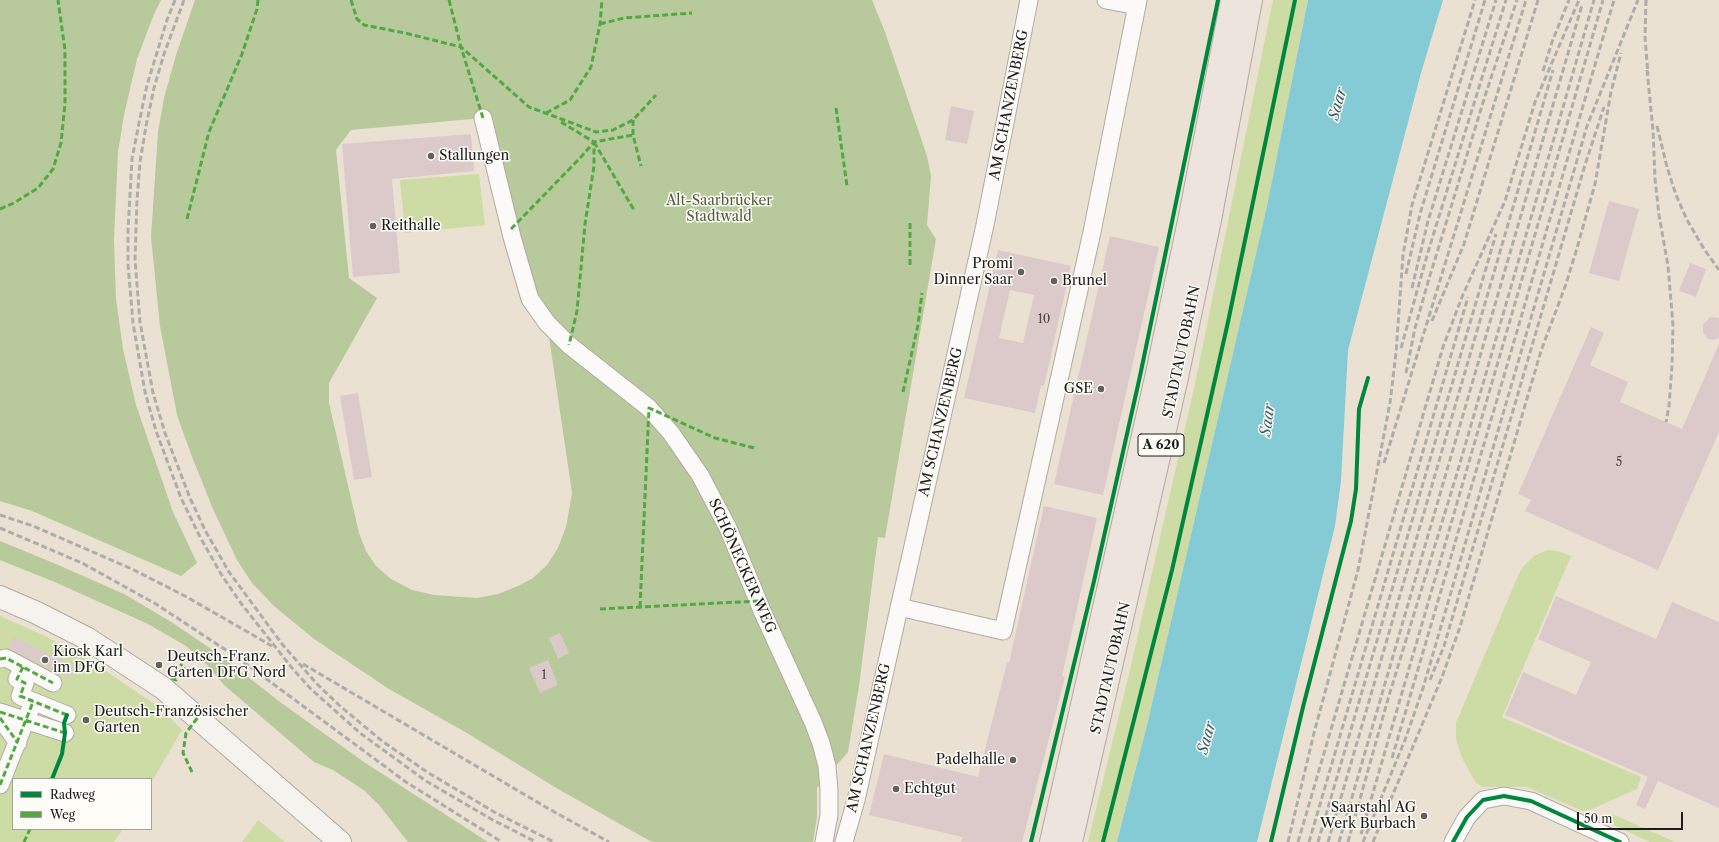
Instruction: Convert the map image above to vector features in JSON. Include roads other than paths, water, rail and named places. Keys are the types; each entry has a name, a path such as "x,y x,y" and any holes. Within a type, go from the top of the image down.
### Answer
{"highway":[{"name":"STADTAUTOBAHN","path":"1051,842 1156,378 1190,216 1232,0"},
{"name":"STADTAUTOBAHN","path":"1070,842 1178,374 1210,220 1252,0"}],"main road":[{"path":"0,597 37,613 82,636 112,653 163,688 340,842"}],"street":[{"name":"AM SCHANZENBERG","path":"844,842 856,800 985,225 1030,0"},
{"path":"899,607 1003,631 1092,232 1138,3 1106,0"},
{"name":"SCHÖNECKER WEG","path":"483,118 512,237 530,299 546,323 569,345 649,408 671,433 700,475 728,528 763,613 814,722 821,743 827,766 829,790 829,815 824,842"},
{"path":"0,659 6,658 53,683"},
{"path":"23,667 18,679 25,683 20,696 66,715"},
{"path":"0,785 34,702"},
{"path":"0,712 26,722 65,733"},
{"path":"0,718 18,743"},
{"path":"1453,842 1467,817 1483,800 1504,796 1531,801 1620,842"}],"water":[{"name":"Saar","path":"1308,0 1443,0 1421,73 1348,350 1341,481 1335,526 1257,842 1117,842 1148,721 1267,206"}],"railway":[{"path":"175,0 167,20 147,85 132,159 128,231 128,264 133,323 145,392 156,431 181,498 199,535 221,574 240,602 292,668 311,689 360,733 426,781 491,819 536,842"},
{"path":"184,0 164,54 154,88 146,126 140,162 135,260 140,322 153,393 165,433 190,498 205,530 229,572 282,644 317,684 340,706 382,741 427,772 496,813 554,842"},
{"path":"1288,842 1314,733 1358,570 1390,403 1396,353 1403,255 1412,205 1475,0"},
{"path":"1406,274 1420,214 1485,0"},
{"path":"1412,288 1428,221 1496,0"},
{"path":"1401,348 1428,252 1506,0"},
{"path":"1406,373 1415,328 1428,282 1485,96 1517,0"},
{"path":"1384,463 1526,0"},
{"path":"1432,321 1464,244 1538,0"},
{"path":"1543,71 1552,42 1569,0"},
{"path":"1298,842 1443,347 1462,297 1505,201 1535,102 1579,0"},
{"path":"1348,842 1388,699 1458,470 1594,0"},
{"path":"1361,834 1603,0"},
{"path":"1392,758 1614,0"},
{"path":"1363,842 1405,740 1423,688 1587,126 1638,0"},
{"path":"1646,0 1645,37 1648,75"},
{"path":"1339,842 1582,5"},
{"path":"1373,842 1442,677 1460,627 1541,351 1566,284 1595,184 1611,92 1621,53"},
{"path":"1328,842 1553,70"},
{"path":"1647,70 1653,130 1655,179 1659,215 1668,266 1673,325 1672,366 1669,406 1666,422"},
{"path":"1430,680 1444,646 1585,165 1604,107"},
{"path":"1657,126 1667,167 1676,195 1687,220 1704,249 1719,270"},
{"path":"1318,842 1496,234"},
{"path":"1309,842 1468,297"},
{"path":"0,515 33,526 132,569 185,596 272,646"},
{"path":"0,528 82,563 156,604 238,658 406,782 502,842"},
{"path":"303,664 549,809 609,842"}],"place":[{"name":"Stallungen","path":"431,156"},
{"name":"Reithalle","path":"373,226"},
{"name":"Promi Dinner Saar","path":"1021,272"},
{"name":"Brunel","path":"1054,281"},
{"name":"GSE","path":"1101,389"},
{"name":"Kiosk Karl im DFG","path":"45,660"},
{"name":"Deutsch-Franz. Garten DFG Nord","path":"159,665"},
{"name":"Deutsch-Französischer Garten","path":"86,720"},
{"name":"Padelhalle","path":"1013,760"},
{"name":"Echtgut","path":"896,789"},
{"name":"Saarstahl AG Werk Burbach","path":"1424,816"}],"park label":[{"name":"Alt-Saarbrücker Stadtwald","path":"719,210"}]}
